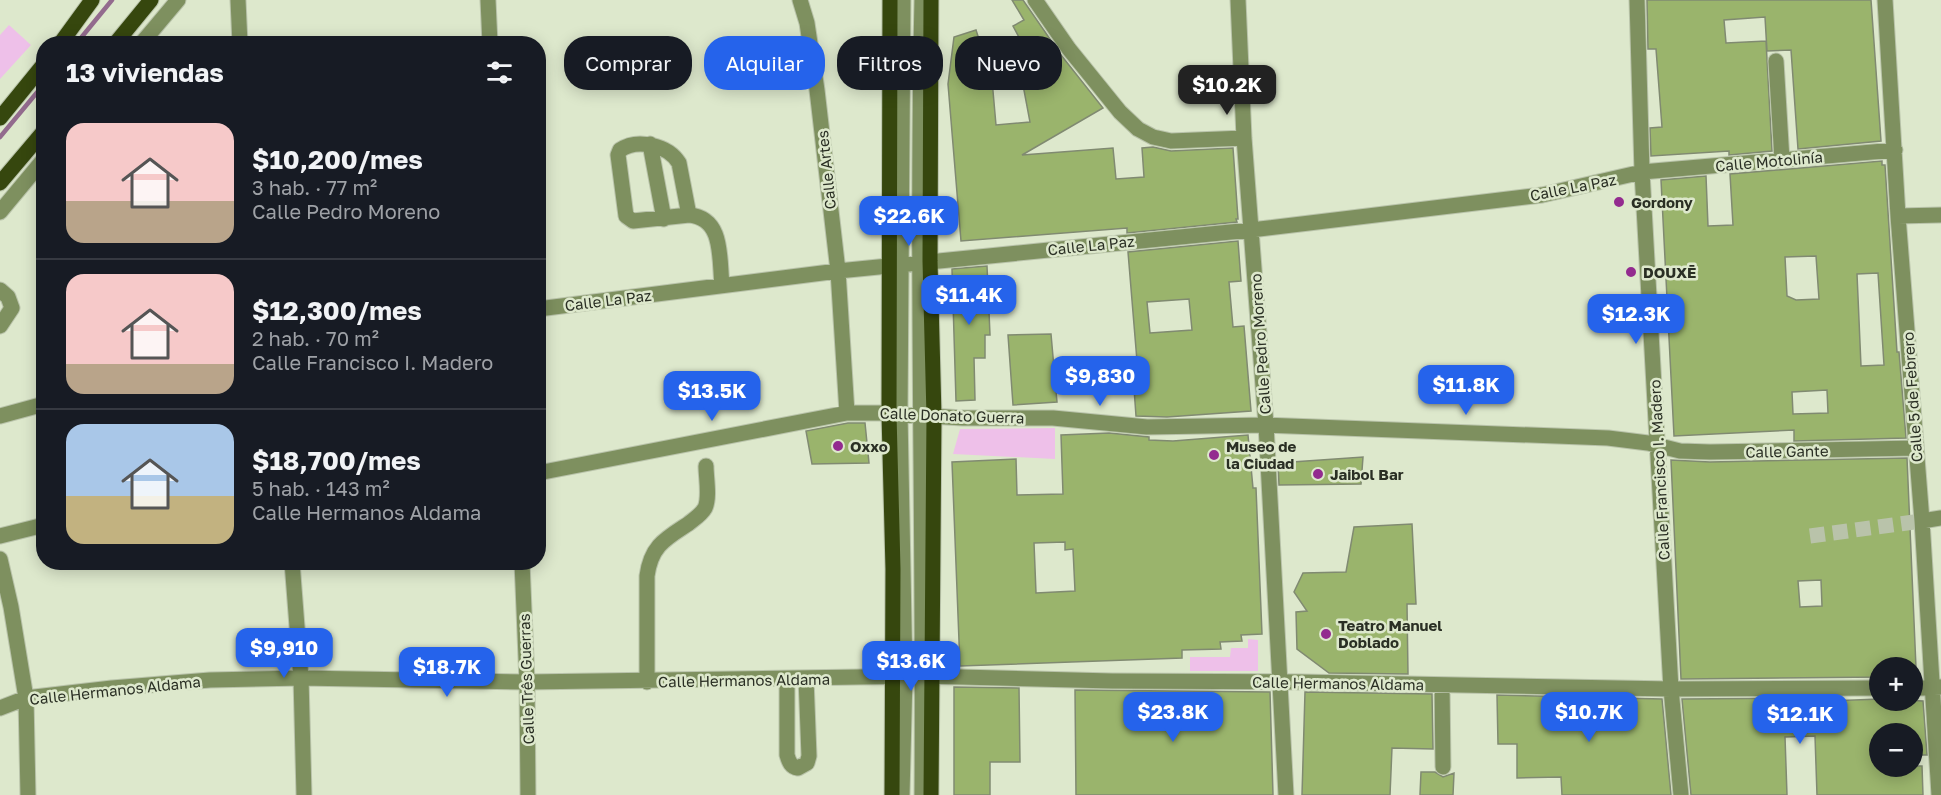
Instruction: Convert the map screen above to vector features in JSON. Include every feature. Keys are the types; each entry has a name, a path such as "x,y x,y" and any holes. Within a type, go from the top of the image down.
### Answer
{"main road":[{"path":"66,36 92,0"},
{"path":"122,36 151,0"},
{"path":"890,0 896,265 893,569 898,676 892,795"},
{"path":"931,0 925,262 931,795"},
{"path":"0,118 36,74"},
{"path":"0,183 36,140"}],"street":[{"path":"148,36 178,0"},
{"path":"238,0 240,36"},
{"path":"488,0 490,36"},
{"name":"Calle Artes","path":"801,0 807,23 817,90 837,270 847,413"},
{"path":"896,265 903,0"},
{"path":"922,0 925,262"},
{"path":"1035,0 1069,49 1120,112 1138,129 1153,137 1171,141 1244,138"},
{"name":"Calle Pedro Moreno","path":"1238,0 1244,138 1266,425 1286,795"},
{"name":"Calle Francisco I. Madero","path":"1637,0 1642,172 1671,689 1681,795"},
{"name":"Calle 5 de Febrero","path":"1885,0 1898,216 1937,687 1939,795"},
{"path":"1776,61 1782,160"},
{"path":"650,144 664,219"},
{"path":"689,215 679,163 668,152 650,144 627,145 620,150 618,154 626,216 633,221 689,215 707,220 713,226 716,235 722,285"},
{"name":"Calle Motolinía","path":"1642,172 1895,150"},
{"path":"0,212 36,169"},
{"name":"Calle La Paz","path":"546,308 837,270 1251,230 1542,195 1642,172"},
{"path":"1898,216 1941,215"},
{"path":"0,290 8,297 12,308 0,327"},
{"path":"0,416 36,406"},
{"name":"Calle Donato Guerra","path":"546,471 847,413 1053,418 1147,427 1266,425 1608,438 1648,443 1658,447"},
{"name":"Calle Gante","path":"1658,447 1680,451 1710,452 1916,448"},
{"path":"647,682 648,562 663,540 697,518 705,508 706,466"},
{"path":"1922,521 1941,518"},
{"path":"0,536 36,527"},
{"path":"0,559 11,607 26,698 28,795"},
{"path":"293,570 301,678 304,795"},
{"name":"Calle Três Guerras","path":"522,570 527,682 528,795"},
{"path":"898,676 902,795"},
{"path":"922,795 928,676"},
{"name":"Calle Hermanos Aldama","path":"0,708 26,698 112,688 210,680 301,678 647,682 928,676 1671,689 1869,688"},
{"path":"787,679 787,755 793,767 798,768 807,764 809,756 806,678"},
{"path":"1442,685 1443,767"}],"shaded area":[{"path":"9,25 31,45 0,79 0,35"},
{"path":"1055,428 1055,459 953,454 960,429"},
{"path":"1248,639 1258,640 1258,671 1190,671 1190,657 1230,657 1231,648 1248,648"}],"building":[{"path":"1012,0 1023,0 1048,36 1018,36 1013,26 1024,20"},
{"path":"1647,0 1871,0 1881,141 1798,149 1791,50 1767,51 1765,17 1724,20 1726,43 1766,41 1772,151 1729,155 1729,151 1651,156 1650,128 1662,127 1656,49 1648,49"},
{"path":"976,30 978,36 957,36"},
{"path":"954,37 955,90 993,90 996,125 1030,122 1024,90 1062,90 1062,56 1103,108 1022,155 1113,148 1116,179 1144,177 1142,148 1153,147 1171,151 1233,148 1237,222 1127,233 1127,228 961,241 948,84"},
{"path":"1882,161 1882,165 1885,165 1897,352 1899,352 1906,438 1794,441 1794,430 1674,436 1661,180 1706,176 1708,226 1733,225 1730,174","holes":["1816,256 1819,299 1796,300 1787,296 1785,257","1878,273 1884,365 1861,366 1857,274","1827,390 1828,413 1793,414 1792,392"]},
{"path":"1238,241 1241,281 1229,282 1233,327 1244,326 1251,411 1167,417 1136,416 1133,374 1138,373 1128,252","holes":["1189,299 1192,330 1150,333 1147,302"]},
{"path":"987,266 990,335 985,335 985,358 974,358 975,400 956,401 952,269"},
{"path":"1051,334 1057,402 1013,405 1008,335"},
{"name":"Oxxo","path":"848,423 865,423 869,463 812,464 806,431"},
{"path":"1109,433 1149,437 1149,440 1173,441 1248,435 1253,488 1256,488 1262,634 1241,635 1242,641 1220,642 1221,649 1182,650 1182,658 960,666 952,462 1016,459 1017,495 1063,494 1061,435","holes":["1065,542 1065,550 1073,549 1075,591 1036,593 1034,543"]},
{"name":"Jaibol Bar","path":"1363,457 1361,484 1279,485 1278,463"},
{"path":"1907,458 1916,657 1869,657 1869,677 1681,679 1671,460 1710,462","holes":["1821,580 1822,606 1800,607 1798,581"]},
{"path":"1412,524 1416,604 1407,604 1408,674 1329,673 1297,649 1296,612 1307,611 1294,592 1303,573 1346,572 1354,527"},
{"path":"954,687 1019,688 1020,762 990,762 990,795 954,795"},
{"path":"1075,690 1270,692 1273,795 1076,795"},
{"path":"1305,692 1432,694 1433,749 1392,748 1390,795 1302,795"},
{"path":"1497,695 1662,699 1671,795 1562,795 1561,777 1517,778 1517,744 1498,744"},
{"path":"1803,698 1803,702 1869,699 1869,711 1923,711 1923,701 1927,755 1923,755 1923,723 1869,723 1869,777 1922,777 1923,795 1817,795 1815,736 1785,737 1787,795 1691,795 1682,699"},
{"path":"1421,772 1435,772 1443,777 1454,773 1453,795 1420,795"}],"waterway":[{"path":"83,36 112,0"},
{"path":"0,137 36,94"}],"tunnel":[{"path":"1810,536 1922,521"}],"place":[{"name":"Gordony","path":"1619,202"},
{"name":"DOUXĒ","path":"1631,272"},
{"name":"Oxxo","path":"838,446"},
{"name":"Museo de la Ciudad","path":"1214,455"},
{"name":"Jaibol Bar","path":"1318,474"},
{"name":"Teatro Manuel Doblado","path":"1326,634"}]}
